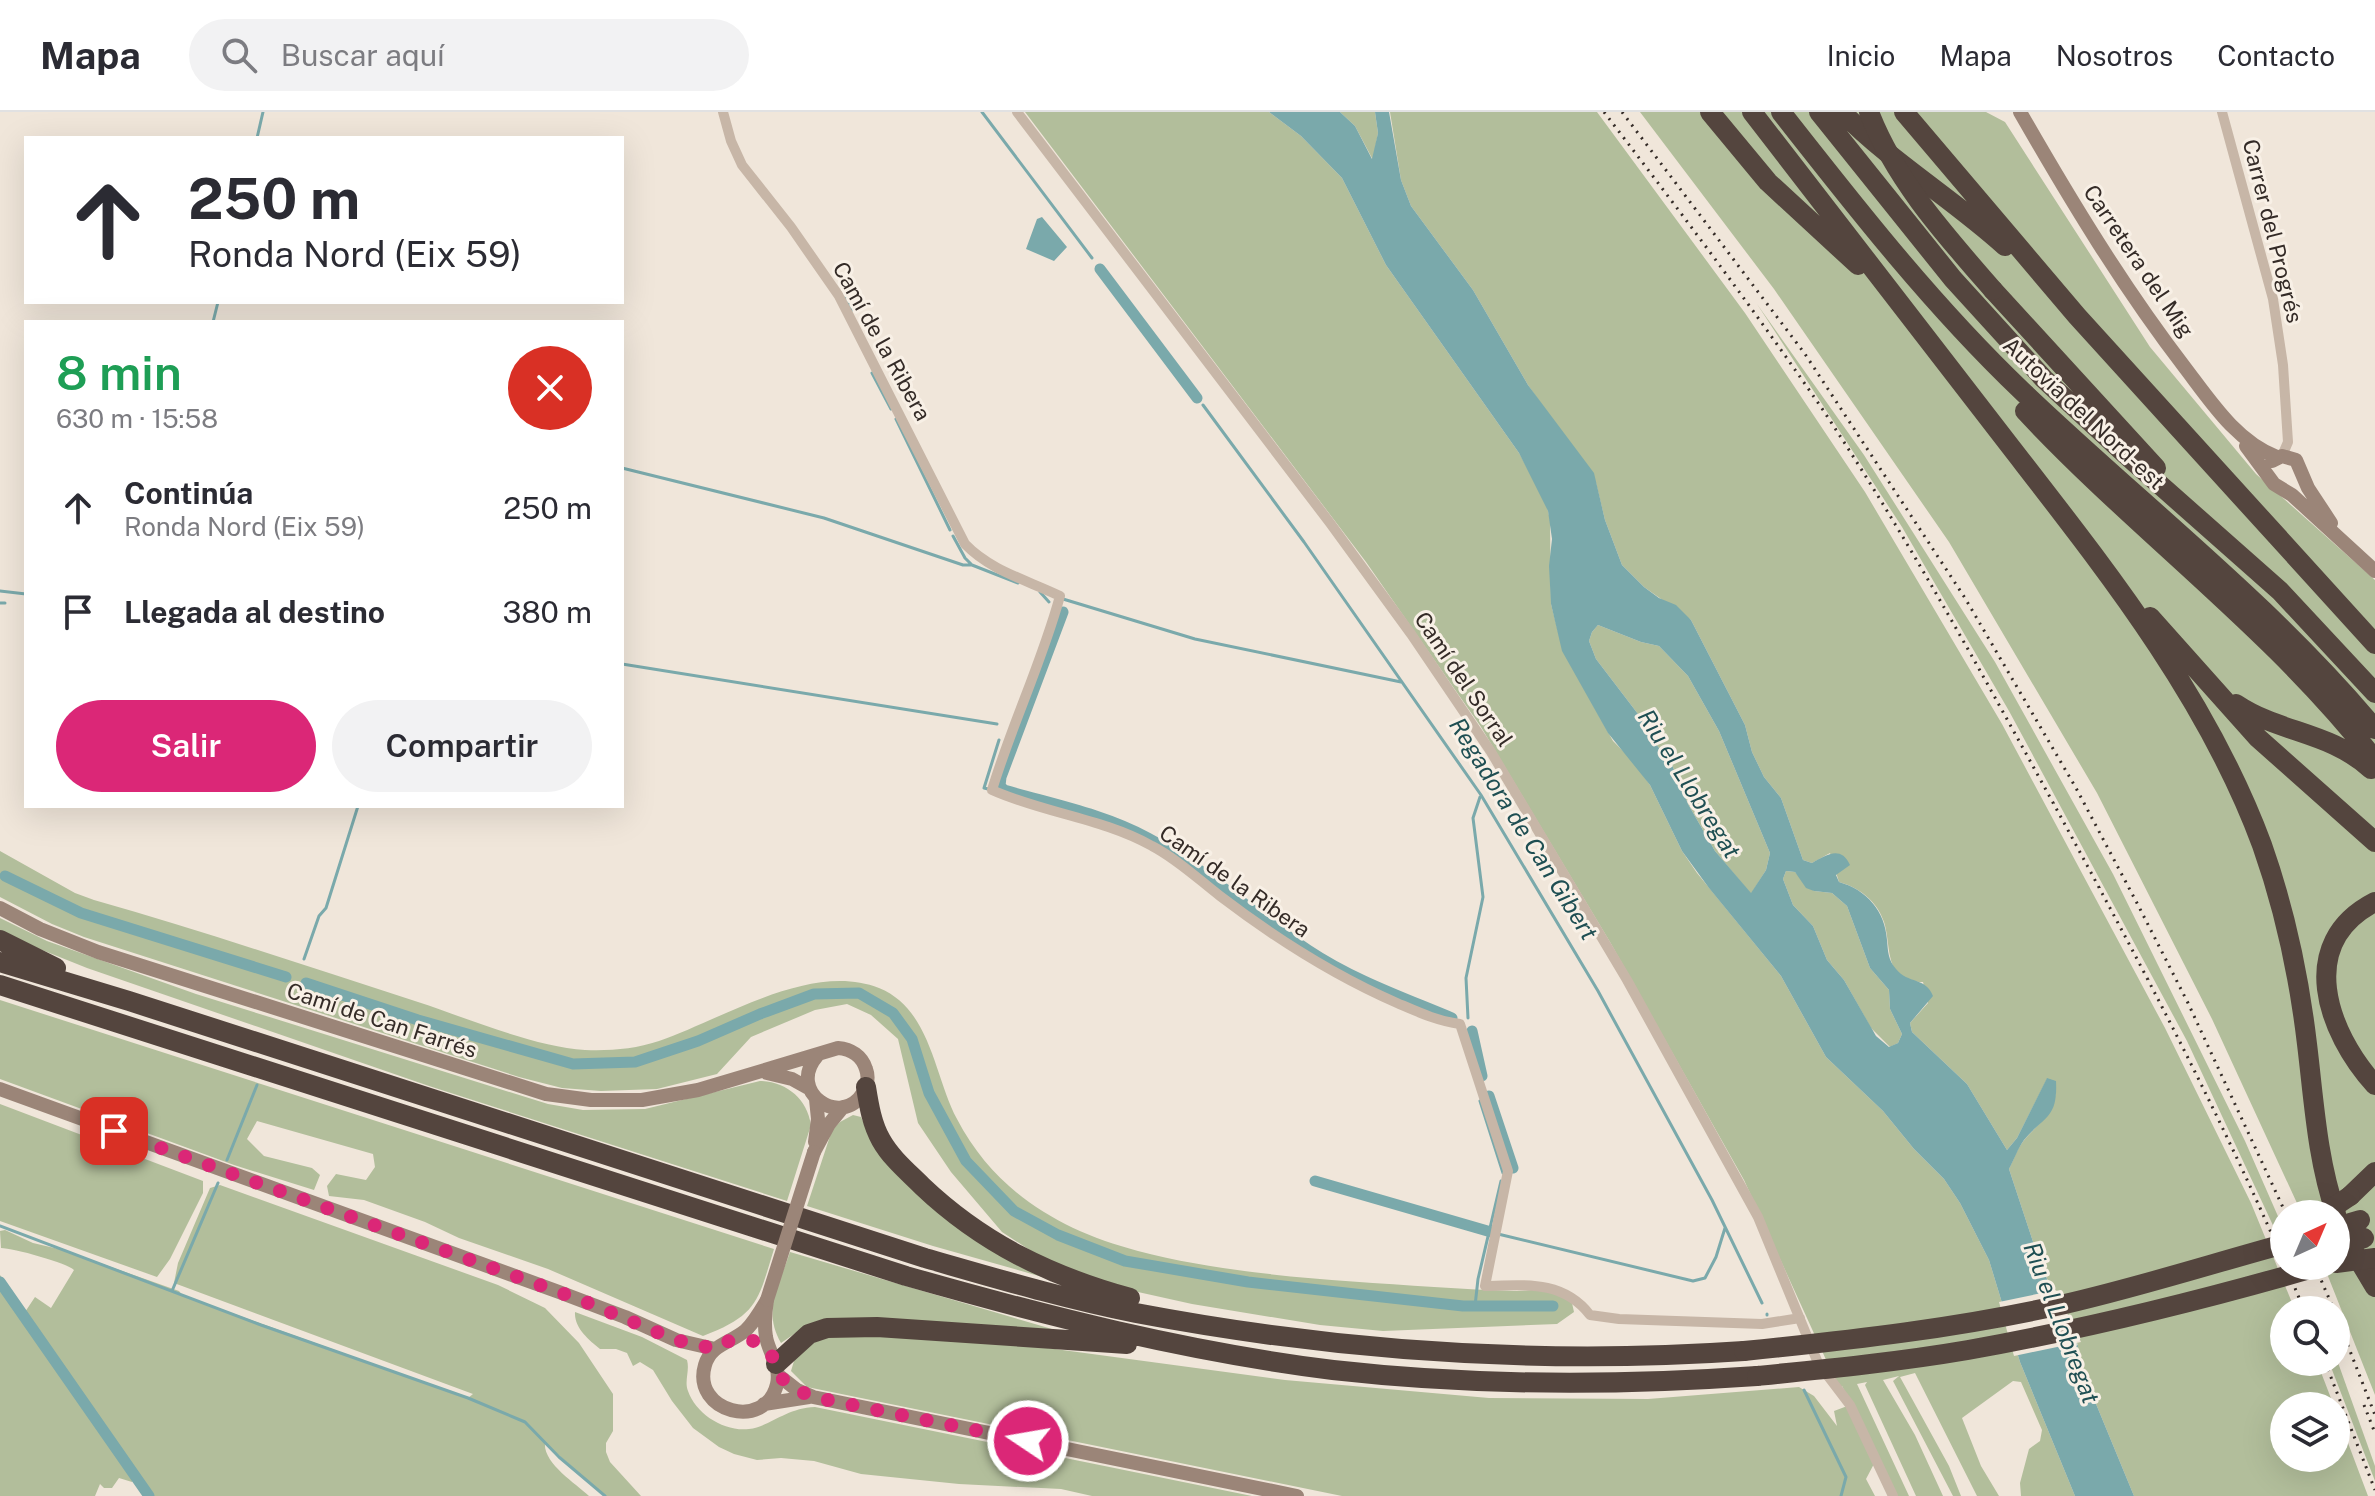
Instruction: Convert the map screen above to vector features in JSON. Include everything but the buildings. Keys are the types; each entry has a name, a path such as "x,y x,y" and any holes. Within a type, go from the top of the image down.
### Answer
{"highway":[{"path":"1710,112 1750,163 1863,270 1958,379"},
{"path":"1752,112 2101,564 2208,727 2236,783 2277,890 2296,967 2319,1146 2332,1200"},
{"name":"Autovia del Nord-est","path":"1781,112 1900,261 2020,389 2286,630 2375,729"},
{"name":"Autovia del Nord-est","path":"1819,112 1953,279 2036,370 2124,453 2280,591 2375,693"},
{"path":"1842,112 1881,147 1950,199 1985,218"},
{"path":"1869,112 1884,147 1912,190 1993,290 2131,438 2191,511"},
{"path":"1904,112 1958,176 1985,218 2372,642"},
{"path":"1900,261 1972,354 2032,419 2121,506 2281,652 2321,694 2375,760"},
{"path":"2101,564 2258,738 2375,842"},
{"path":"2186,658 2246,710 2273,723 2343,747 2375,773"},
{"path":"2375,902 2350,918 2341,929 2328,955 2326,971 2335,1023 2351,1056 2375,1085"},
{"path":"0,940 129,1001"},
{"path":"0,962 925,1258 1035,1289 1135,1312 1269,1335 1435,1352 1538,1356 1672,1356 1744,1351 1964,1324 2066,1304 2270,1248"},
{"path":"0,985 906,1276 1048,1316 1174,1343 1331,1369 1432,1379 1545,1384 1674,1382 1757,1376 1969,1350 2215,1296 2272,1280"},
{"path":"866,1087 872,1120 882,1142 903,1168 941,1204 984,1236 1027,1261 1083,1285 1269,1335"},
{"path":"2344,1200 2375,1172"},
{"path":"2350,1239 2369,1226"},
{"path":"2215,1263 2270,1240"},
{"path":"2350,1245 2375,1287"},
{"path":"2350,1261 2375,1258"},
{"path":"2155,1308 2270,1271"},
{"path":"775,1364 809,1334 827,1328 877,1327 1111,1344 1174,1343"}],"main road":[{"name":"Carretera del Mig","path":"2020,112 2130,293 2268,475"},
{"name":"Carretera del Mig","path":"2232,426 2256,447 2279,456"},
{"path":"2336,534 2296,460 2279,456 2271,463 2268,475 2274,484 2284,488 2375,571"},
{"path":"2284,488 2295,484 2301,474"},
{"name":"Camí de Can Farrés","path":"0,908 40,929 98,952 546,1094 591,1100 642,1100 698,1090 817,1056"},
{"path":"763,1072 792,1079 813,1094 829,1106 843,1107 857,1101 866,1087 868,1076 865,1065 852,1052 834,1048 817,1056 808,1071 813,1094 818,1119 814,1152"},
{"path":"0,1089 599,1307 676,1340 715,1349"},
{"path":"764,1404 774,1391 775,1364 764,1322 767,1300 814,1152 829,1124 843,1107"},
{"path":"767,1300 755,1319 734,1339 715,1349 707,1359 704,1371 707,1391 721,1407 741,1413 764,1404 813,1397"},
{"path":"734,1339 754,1341 797,1390 813,1397 1297,1496"},
{"path":"676,1340 696,1358 704,1371"}],"street":[{"name":"Camí de la Ribera","path":"723,112 742,165 791,227 839,296 965,544 992,566 1060,596 1009,734 992,790 1104,825 1151,845 1251,919 1342,978 1422,1014 1460,1024 1508,1171 1485,1286 1551,1287 1580,1303 1590,1315 1619,1319 1762,1324 1800,1318"},
{"name":"Camí del Sorral","path":"1017,112 1321,511 1476,730 1627,980 1728,1162 1758,1217 1800,1318"},
{"name":"Carrer del Progrés","path":"2222,112 2273,299 2283,365 2288,442 2279,456"},
{"path":"1800,1318 1818,1363 1850,1405 1893,1496"}],"green space":[{"path":"1025,112 1269,112 1301,136 1342,178 1386,265 1519,453 1546,502 1550,520 1551,604 1563,651 1613,741 1633,761 1650,785 1682,851 1697,873 1781,976 1826,1057 1883,1111 1944,1179 1960,1203 1989,1260 2020,1362 2075,1496 2021,1496 2020,1483 2029,1449 2040,1441 2042,1430 2021,1382 2013,1381 1962,1418 1981,1466 1999,1496 1977,1496 1915,1373 1900,1377 1949,1466 1961,1496 1953,1496 1893,1381 1899,1376 1883,1380 1915,1435 1943,1496 1916,1496 1865,1385 1867,1382 1857,1384 1909,1496 1896,1496 1842,1386 1838,1386 1744,1180 1610,942 1481,727 1366,562"},
{"path":"1340,112 1375,112 1378,133 1373,160 1355,126"},
{"path":"1390,112 1597,112 1745,313 1865,492 2002,724 2165,1028 2251,1203 2270,1249 2270,1280 2283,1280 2289,1296 2270,1296 2270,1376 2322,1376 2329,1392 2270,1392 2270,1472 2350,1472 2350,1448 2368,1496 2134,1496 2075,1353 2078,1345 2041,1266 2009,1169 2018,1149 2049,1112 2056,1091 2047,1079 2017,1138 2007,1150 1967,1084 1912,1032 1910,1023 1928,1003 1923,982 1910,980 1895,970 1881,914 1867,896 1839,882 1830,853 1812,863 1803,860 1781,798 1764,777 1752,752 1745,725 1691,620 1644,587 1622,565 1605,520 1596,483 1528,385 1473,290 1411,206 1401,180"},
{"path":"1640,112 1986,112 2005,122 2150,347 2256,474 2375,580 2375,1395 2350,1332 2350,1296 2336,1296 2330,1280 2350,1280 2350,1200 2296,1200 2212,1019 2097,793 1949,542 1774,289"},
{"path":"1757,304 1864,455 1995,662 2113,874 2245,1141 2271,1200 2270,1219 2187,1041 2009,711 1902,527"},
{"path":"1598,625 1659,646 1688,676 1719,731 1770,853 1766,870 1751,894 1715,851 1688,804 1672,765 1596,659 1589,641"},
{"path":"0,851 75,893 94,900 501,1031 565,1048 613,1050 650,1044 796,987 825,982 853,982 879,988 910,1011 920,1027 957,1119 990,1168 1011,1188 1057,1220 1110,1243 1211,1266 1248,1272 1444,1288 1550,1290 1572,1303 1574,1312 1557,1324 1383,1331 1320,1325 1192,1304 1129,1290 1045,1260 1002,1232 951,1172 918,1123 898,1039 871,1015 847,1004 815,1010 751,1037 717,1074 657,1089 601,1091 562,1088 519,1077 52,924 0,897"},
{"path":"1786,871 1795,872 1814,891 1832,893 1847,906 1870,968 1889,990 1890,1009 1902,1034 1898,1043 1890,1047 1871,1028 1844,980 1827,960 1813,926 1793,905 1783,879"},
{"path":"0,918 47,941 196,994 548,1104 583,1110 645,1109 760,1081 779,1085 794,1094 805,1107 811,1125 787,1201 429,1086 87,968 17,940 0,930"},
{"path":"0,1000 774,1249 764,1282 745,1313 703,1336 548,1269 459,1238 425,1222 364,1200 329,1196 327,1186 336,1174 366,1180 375,1167 373,1154 257,1121 247,1139 264,1156 312,1168 320,1175 314,1190 234,1165 0,1079"},
{"path":"0,1104 203,1181 203,1193 170,1259 157,1277 0,1221"},
{"path":"853,1115 861,1117 870,1136 1046,1278 807,1206 832,1130"},
{"path":"220,1185 498,1285 545,1308 579,1343 613,1394 613,1431 606,1443 606,1452 610,1462 641,1496 605,1496 545,1443 554,1465 589,1496 149,1496 135,1476 132,1482 119,1478 112,1488 104,1488 100,1484 95,1496 0,1496 0,1275 25,1312 35,1297 51,1308 74,1270 39,1256 1,1248 0,1231 5,1230 33,1243 63,1250 179,1291 182,1295 468,1398 473,1394 174,1283 178,1263 210,1188"},
{"path":"790,1252 1052,1329 803,1328 781,1343 775,1331 773,1308"},
{"path":"575,1312 642,1337 687,1360 687,1387 697,1407 712,1420 730,1428 749,1429 796,1410 815,1407 1252,1496 1092,1496 1061,1489 959,1484 861,1474 814,1461 781,1458 757,1460 734,1454 693,1428 653,1370 640,1362 633,1366 627,1353 600,1349 591,1342 580,1328"},
{"path":"825,1334 996,1341 1285,1380 1489,1398 1648,1399 1799,1387 1814,1396 1837,1426 1834,1411 1850,1405 1876,1460 1866,1479 1875,1496 1342,1496 807,1387 791,1371 797,1351"},
{"path":"2334,1376 2343,1376 2349,1392 2341,1392"},
{"path":"2350,1396 2375,1466 2375,1481 2350,1416"}],"water":[{"name":"Riu el Llobregat","path":"1269,112 1340,112 1355,126 1372,159 1378,133 1375,112 1389,112 1401,180 1411,206 1473,290 1528,385 1594,473 1605,520 1622,565 1644,587 1676,605 1691,620 1745,725 1752,752 1764,777 1781,798 1803,860 1812,863 1838,853 1846,859 1850,865 1836,875 1839,882 1858,890 1873,903 1883,920 1893,966 1901,974 1926,986 1933,996 1910,1023 1912,1032 1967,1084 2007,1150 2017,1138 2047,1078 2056,1081 2052,1110 2024,1140 2009,1169 2041,1266 2078,1346 2075,1353 2134,1496 2075,1496 2020,1362 1989,1260 1960,1203 1944,1179 1883,1111 1826,1057 1781,976 1682,851 1650,785 1608,733 1562,651 1551,604 1549,566 1552,539 1548,511 1519,453 1386,265 1342,178 1301,136","holes":["1598,625 1659,646 1688,676 1719,731 1770,853 1766,870 1751,893 1715,851 1688,804 1672,765 1596,659 1589,641","1786,871 1795,872 1806,888 1832,893 1847,906 1870,968 1889,990 1890,1009 1902,1034 1898,1043 1889,1047 1876,1036 1844,980 1827,960 1813,926 1793,905 1783,879"]},
{"path":"1042,217 1067,247 1054,261 1026,249 1037,219"}],"pier":[{"path":"2056,1290 2081,1342 2014,1356 1999,1302"}],"waterway":[{"path":"257,136 263,112"},
{"name":"Regadora de Can Gibert","path":"982,112 1092,258"},
{"name":"Regadora de Can Gibert","path":"1100,269 1197,398"},
{"path":"844,295 852,310"},
{"path":"214,320 218,304"},
{"path":"872,373 891,409"},
{"name":"Regadora de Can Gibert","path":"1203,405 1304,542 1481,795 1598,991 1712,1200 1762,1303"},
{"path":"896,419 950,530"},
{"path":"624,468 824,518 963,565 972,565"},
{"path":"953,536 972,565 1018,583"},
{"path":"0,591 24,594"},
{"path":"1040,592 1049,602"},
{"path":"1063,599 1195,639 1401,682"},
{"path":"0,603 5,603"},
{"path":"1063,612 1000,786 1004,790 1096,816 1148,838 1189,863 1325,961 1452,1018"},
{"path":"624,664 997,724"},
{"path":"988,789 984,788 999,740"},
{"path":"1468,1018 1466,978 1483,897 1473,818 1480,797"},
{"path":"304,959 319,916 326,908 357,808"},
{"path":"5,876 81,913 286,977"},
{"path":"306,983 418,1020 573,1064 635,1062 698,1041 814,994 859,993 893,1013 912,1039 929,1093 966,1161 1014,1211 1058,1235 1125,1261 1248,1282 1463,1306 1553,1306"},
{"path":"1472,1031 1482,1076"},
{"path":"227,1160 257,1085"},
{"path":"1489,1096 1513,1168"},
{"path":"1480,1101 1503,1173"},
{"path":"1315,1181 1491,1232"},
{"path":"1475,1306 1478,1279 1501,1181"},
{"path":"172,1291 218,1183"},
{"path":"0,1226 261,1325 468,1398 525,1422 559,1457 605,1496"},
{"path":"1498,1234 1693,1281 1705,1278 1716,1257 1725,1228"},
{"path":"0,1282 149,1496"},
{"name":"Regadora de Can Gibert","path":"1804,1390 1846,1477 1841,1496"}],"railway":[{"path":"1604,112 1797,372 1913,553 2143,970 2270,1231"},
{"path":"1622,112 1805,354 1965,598 2076,788 2138,905 2188,1003 2279,1200"},
{"path":"2292,1280 2298,1296"},
{"path":"2321,1280 2328,1296"},
{"path":"2350,1351 2375,1415"},
{"path":"2330,1376 2375,1490"},
{"path":"2364,1405 2375,1433"}],"route":[{"path":"114,1131 581,1300 676,1340 715,1349 734,1339 754,1341 774,1358 778,1375 797,1390 813,1397 1028,1441"}]}
